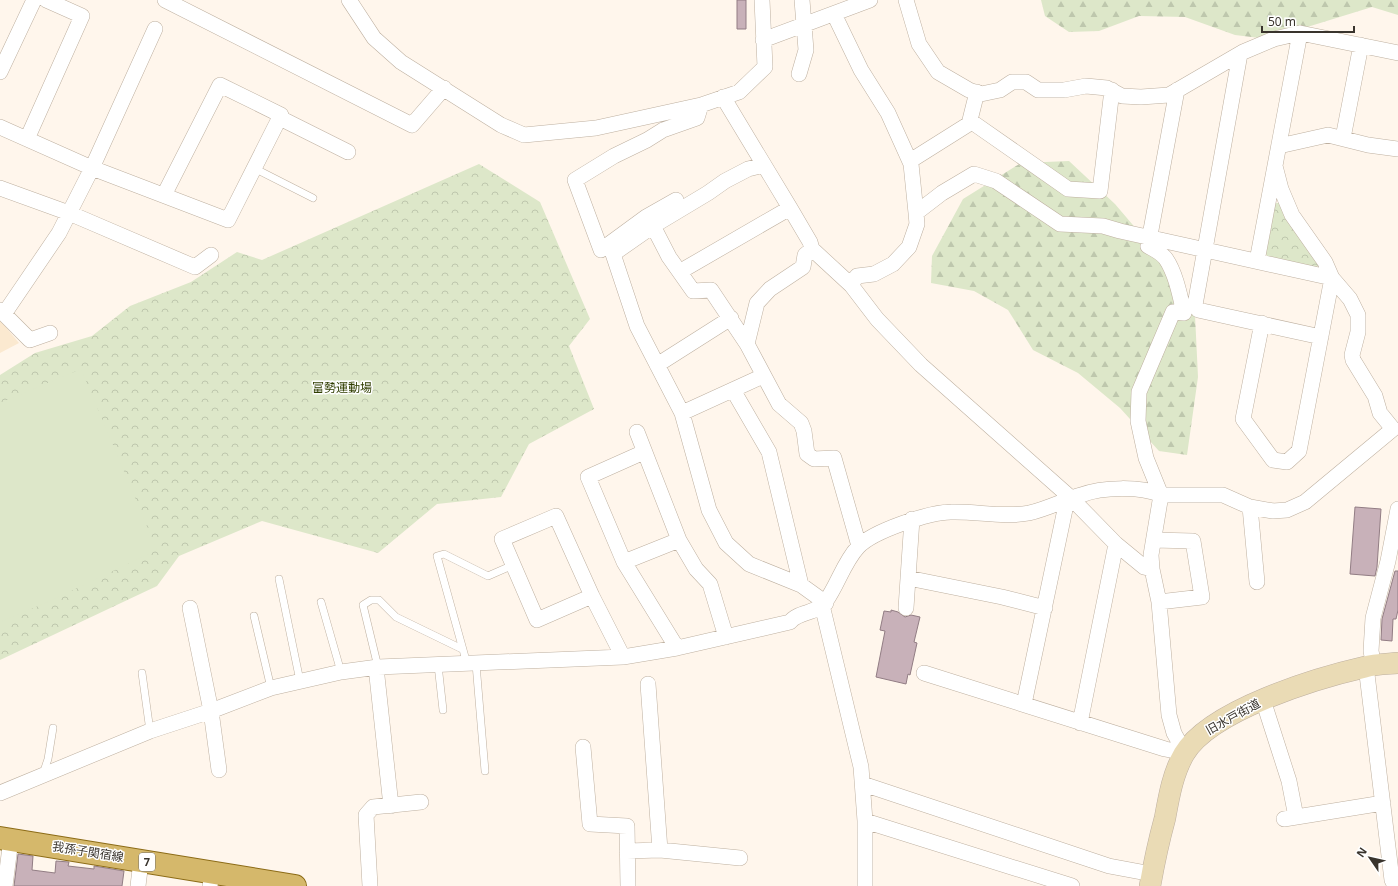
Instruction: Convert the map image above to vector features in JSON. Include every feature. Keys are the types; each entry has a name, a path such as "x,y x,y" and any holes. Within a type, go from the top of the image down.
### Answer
{"main road":[{"name":"我孫子関宿線","path":"5,839 141,861 211,879 295,886"}],"street":[{"path":"0,72 34,0"},
{"path":"27,139 82,16 46,0"},
{"path":"164,0 412,125 444,88"},
{"path":"349,0 374,38 401,62 502,125 524,135 596,128 701,105 739,92 765,67 762,0"},
{"path":"799,74 806,50 802,0"},
{"path":"763,40 870,0"},
{"path":"906,0 919,44 938,72 969,90 981,94 1000,90 1012,82 1026,82 1038,90 1064,90 1086,86 1107,88 1122,96 1141,97 1169,95 1240,54 1274,40 1300,32 1398,53"},
{"path":"834,14 861,70 888,113 910,161 917,224 909,247 893,264 874,274 858,276 850,285"},
{"path":"50,333 30,340 2,312 59,233 92,168 155,29"},
{"path":"1257,261 1300,32"},
{"path":"1343,138 1361,45"},
{"path":"1240,54 1195,305 1198,310 1321,337"},
{"path":"0,127 92,168 164,196 228,220 282,115 220,84 164,196"},
{"path":"910,161 972,122 1068,189 1100,191 1112,90"},
{"path":"1177,90 1148,246 1159,252 1166,259 1172,270 1184,313 1173,312 1139,392 1138,421 1146,458 1161,495 1151,555 1152,569 1159,602 1169,715 1174,733 1185,753"},
{"path":"969,124 976,92"},
{"path":"722,97 790,208 810,242 812,249 850,285 876,319 921,365 1069,499 1116,544 1144,567 1152,569"},
{"path":"701,105 698,118 663,130 647,140 614,156 575,180 601,250 646,217 703,185 719,173 748,158 761,160"},
{"path":"280,118 348,152"},
{"path":"1279,146 1328,135 1368,145 1398,149"},
{"path":"761,160 653,226 613,254 637,326 682,413 709,510 726,543 749,564 801,585 824,604 861,767 865,821 865,886"},
{"path":"0,793 150,731 211,711 271,688 341,672 377,667 623,657 726,638 790,622 793,618 814,611 824,604 844,568 859,546 874,536 912,520 950,512 1012,516 1031,512 1099,490 1141,490 1161,495 1223,495 1250,506 1273,511 1287,510 1304,502 1396,427 1380,412 1375,396 1353,360 1352,355 1358,332 1358,315 1350,299 1332,278 1325,262 1292,215 1281,190 1275,166"},
{"path":"916,213 942,193 974,174 996,181 1060,224 1103,226 1150,238 1332,278"},
{"path":"0,188 69,213 195,267 211,255"},
{"path":"681,271 790,208"},
{"path":"653,226 669,257 681,271 693,290 711,290 731,318 748,344 763,376 779,404 800,423 804,431 807,454 814,459 834,458 859,546"},
{"path":"748,344 757,303 770,290 803,267 805,254 812,249"},
{"path":"1262,324 1244,419 1273,460 1287,462 1300,451 1332,278"},
{"path":"657,366 731,318"},
{"path":"682,413 763,376"},
{"path":"732,390 769,452 801,585"},
{"path":"637,432 679,540 696,569 710,584 726,638"},
{"path":"644,452 588,477 624,562 677,648"},
{"path":"1024,704 1069,499"},
{"path":"1250,506 1257,582"},
{"path":"1395,886 1392,880 1383,803 1370,666 1373,618 1388,561 1398,509"},
{"path":"592,596 537,620 502,539 556,516 592,596 623,657"},
{"path":"906,608 912,520"},
{"path":"624,562 679,540"},
{"path":"1154,540 1194,541 1202,597 1159,602"},
{"path":"1080,723 1116,544"},
{"path":"908,578 1002,596 1045,608"},
{"path":"190,608 211,711 219,770"},
{"name":"旧水戸街道","path":"1151,880 1173,781 1185,753 1205,732 1263,700 1306,684 1370,666 1398,663"},
{"path":"377,667 392,806"},
{"path":"924,673 1167,750 1185,753"},
{"path":"648,684 660,850"},
{"path":"1263,700 1289,781 1290,818 1383,803"},
{"path":"582,747 590,824 627,826 628,886"},
{"path":"862,784 1151,880"},
{"path":"370,886 366,815 373,807 421,802"},
{"path":"865,821 1072,886"},
{"path":"4,886 5,839"},
{"path":"627,851 660,850 740,858"},
{"path":"138,886 141,861"}],"lane":[{"path":"254,168 313,198"},
{"path":"485,771 471,664 462,649 437,556 444,554 488,576 513,564"},
{"path":"279,579 300,681"},
{"path":"377,667 363,605 371,600 379,600 396,617 462,649"},
{"path":"321,602 341,672"},
{"path":"254,616 271,688"},
{"path":"438,665 443,710"},
{"path":"142,673 150,731"},
{"path":"42,776 48,760 53,728"}],"shaded area":[{"path":"0,320 19,343 0,353"}],"green space":[{"path":"1041,0 1398,0 1398,15 1372,7 1268,39 1235,35 1185,17 1139,16 1099,31 1069,32 1045,16"},
{"path":"1069,161 1115,204 1155,251 1195,315 1198,377 1187,455 1159,451 1120,408 1078,373 1033,350 1008,310 974,291 931,283 932,256 963,199 1021,163"},
{"name":"富勢運動場","path":"479,164 540,202 590,319 569,346 594,409 529,444 501,497 437,504 378,553 262,521 179,556 157,586 0,660 0,375 35,353 92,336 130,306 191,282 237,252 262,260"},
{"path":"1274,203 1280,203 1319,263 1316,269 1269,258 1265,253"},
{"path":"81,369 157,550 50,601 0,622 0,403"}],"building":[{"path":"737,0 746,0 746,29 737,29"},
{"path":"1355,507 1381,509 1375,576 1350,574"},
{"path":"1395,571 1398,571 1398,610 1396,619 1393,619 1392,641 1381,640 1382,619"},
{"path":"891,610 898,612 905,617 911,615 920,617 914,642 917,643 910,675 908,674 906,684 876,677 885,631 880,630 884,611 891,612"},
{"path":"18,854 33,856 32,870 55,873 56,861 69,862 68,866 94,869 94,866 124,871 122,886 14,886"}]}
